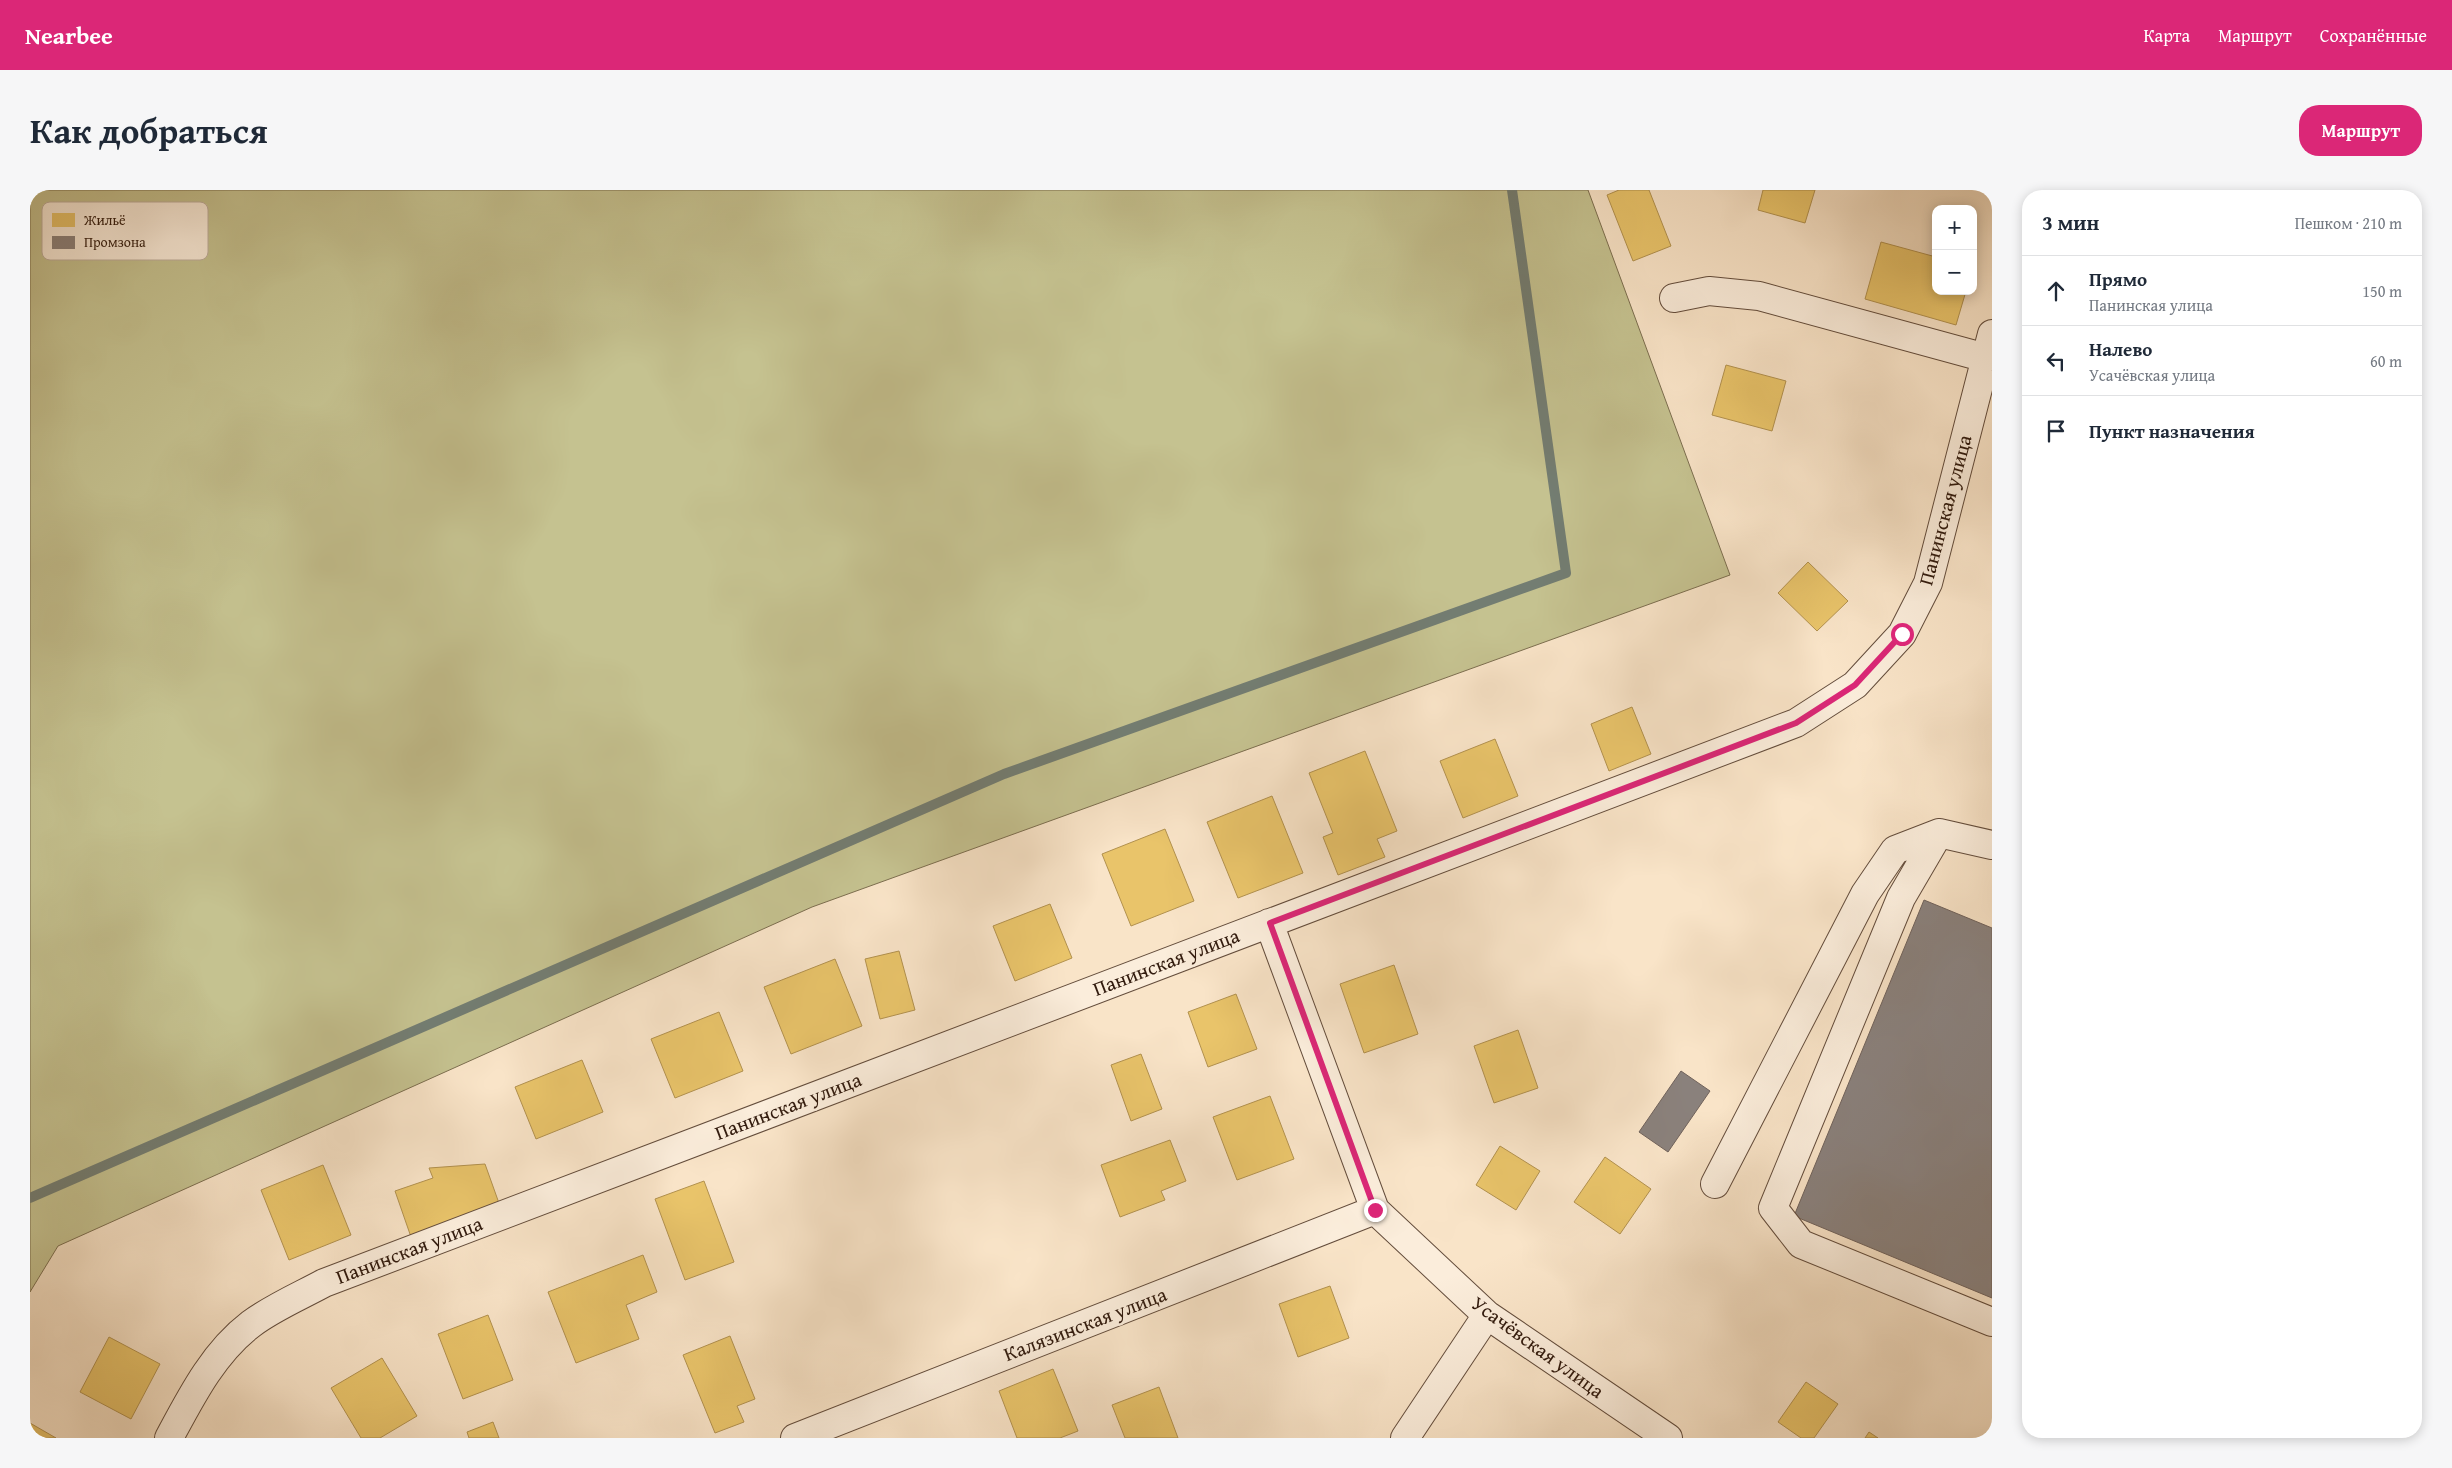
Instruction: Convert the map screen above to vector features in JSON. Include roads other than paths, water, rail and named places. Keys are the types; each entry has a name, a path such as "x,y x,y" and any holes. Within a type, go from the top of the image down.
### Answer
{"street":[{"path":"1674,298 1709,291 1758,296 1989,346"},
{"name":"Панинская улица","path":"169,1438 197,1386 224,1350 251,1324 324,1283 1796,723 1855,685 1902,634 1928,583 1989,346"},
{"path":"1939,834 1901,898 1773,1208 1801,1244 1992,1322"},
{"path":"1715,1184 1865,894 1895,850 1939,834 1992,845"},
{"name":"Усачёвская улица","path":"1270,923 1375,1210 1487,1315 1668,1438"},
{"name":"Калязинская улица","path":"794,1438 1375,1210"},
{"path":"1405,1438 1487,1315"}],"waterway":[{"path":"30,1198 1004,774 1566,573 1512,190"}]}
